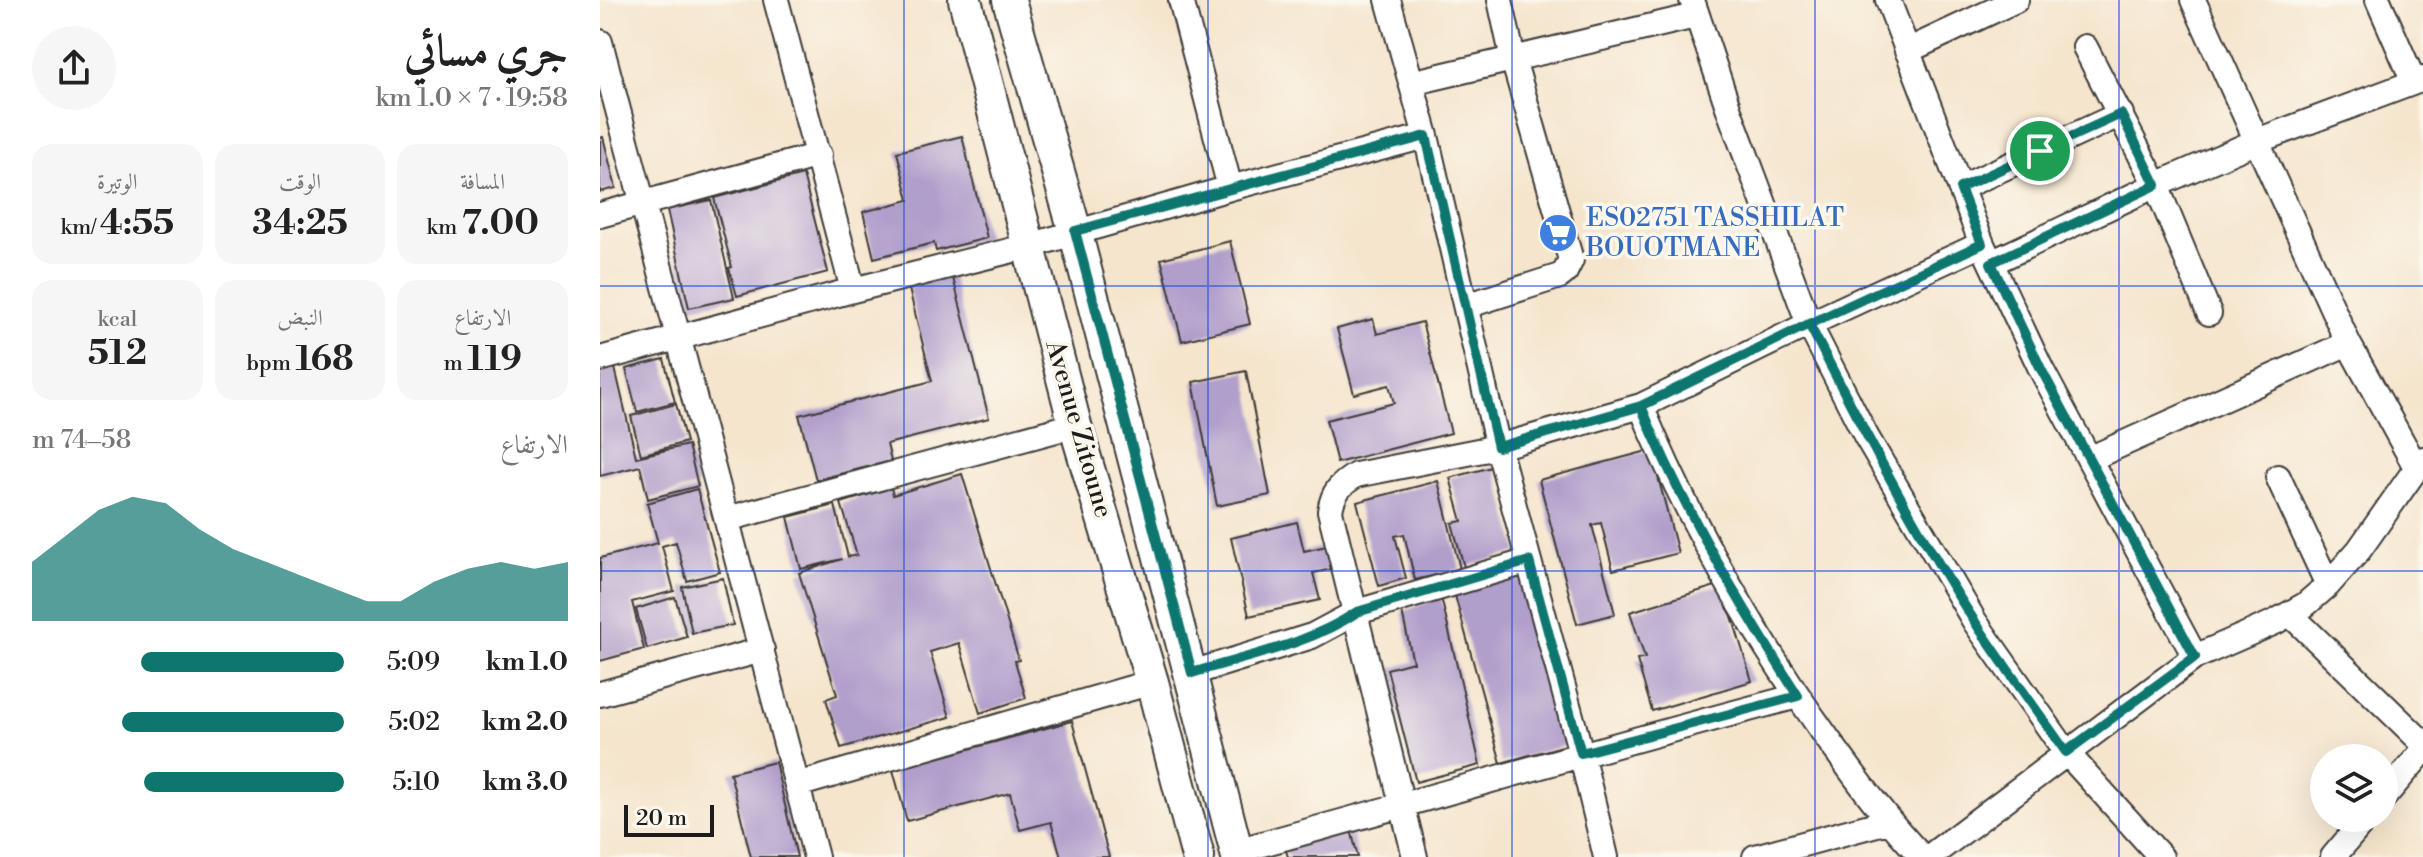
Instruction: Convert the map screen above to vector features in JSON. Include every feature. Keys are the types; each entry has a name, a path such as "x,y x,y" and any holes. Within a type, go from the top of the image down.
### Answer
{"main road":[{"name":"Avenue Zitoune","path":"965,0 1075,425 1152,682 1198,857"},
{"name":"Avenue Zitoune","path":"1009,0 1075,231 1237,854"}],"street":[{"path":"776,0 853,290"},
{"path":"1181,0 1230,188"},
{"path":"1388,0 1426,136 1498,447 1606,857"},
{"path":"1466,306 1560,276 1570,266 1571,260 1513,59 1500,0"},
{"path":"1888,0 1986,254 2041,369 2195,657"},
{"path":"1907,51 2016,0"},
{"path":"1929,857 2195,657 2305,605 2328,585 2384,517 2420,464 2348,343 2193,0"},
{"path":"1415,857 1330,511 1333,494 1341,484 1356,475 1498,447 1641,406 1809,324 2156,185 2257,141 2419,80 2378,0"},
{"path":"1411,83 1513,59 1693,8 1809,324 1866,436 1975,622 2066,752 2161,857"},
{"path":"600,42 816,857"},
{"path":"2085,47 2156,185 2209,313"},
{"path":"1960,188 2121,114"},
{"path":"600,359 1029,246 1426,136"},
{"path":"600,215 819,155"},
{"path":"2089,459 2348,343"},
{"path":"1641,406 1664,462 1701,536 1798,696 1888,821 1922,857"},
{"path":"727,519 1075,425"},
{"path":"2278,477 2328,585"},
{"path":"1192,673 1312,636 1340,624 1357,612 1529,561"},
{"path":"2290,614 2423,743"},
{"path":"600,694 762,650"},
{"path":"797,785 1152,682"},
{"path":"1237,854 1581,753 1798,696"},
{"path":"2398,780 2423,751"},
{"path":"1755,857 1888,821"},
{"path":"2333,857 2354,832"}],"building":[{"path":"962,136 987,238 936,251 934,243 874,258 863,212 909,200 897,152"},
{"path":"603,137 616,188 600,192 600,138"},
{"path":"803,175 828,272 737,296 714,198"},
{"path":"711,200 734,298 689,308 667,210"},
{"path":"1230,241 1250,324 1182,341 1161,259"},
{"path":"952,274 989,418 887,444 891,461 816,480 799,415 932,381 908,285"},
{"path":"1373,319 1377,334 1422,322 1451,433 1337,463 1326,420 1394,403 1389,385 1354,394 1337,329"},
{"path":"664,359 675,402 637,412 626,369"},
{"path":"615,368 636,457 688,445 698,486 648,499 640,466 600,476 600,371"},
{"path":"1246,371 1270,495 1217,506 1193,382"},
{"path":"676,404 686,442 641,455 631,416"},
{"path":"1651,450 1678,553 1613,570 1601,523 1592,525 1615,614 1577,624 1539,480"},
{"path":"1495,466 1518,552 1464,567 1452,523 1462,521 1450,478"},
{"path":"962,474 1019,660 1015,661 1026,698 980,713 959,643 930,652 950,717 841,748 826,699 837,695 799,573 842,559 801,569 788,517 835,505 848,557 857,555 841,503 891,488 893,495"},
{"path":"1438,481 1460,569 1415,580 1404,534 1395,536 1406,578 1379,586 1357,502"},
{"path":"697,489 720,572 687,581 676,542 662,546 674,591 632,602 644,649 600,661 600,558 658,543 647,503"},
{"path":"1297,522 1304,551 1331,545 1337,568 1313,573 1320,600 1249,616 1231,538"},
{"path":"1524,575 1570,744 1501,763 1454,592"},
{"path":"723,578 733,625 692,633 682,587"},
{"path":"1722,584 1752,681 1652,711 1637,660 1645,658 1630,612"},
{"path":"675,597 687,637 647,649 636,609"},
{"path":"1441,597 1480,765 1416,782 1387,669 1413,662 1402,612"},
{"path":"1072,721 1109,857 1061,857 1051,822 1020,830 1010,793 907,821 893,770"},
{"path":"775,762 797,857 751,857 730,773"},
{"path":"1350,826 1358,857 1288,857 1284,844"}],"place":[{"name":"ES02751 TASSHILAT BOUOTMANE","path":"1558,233"}],"route":[{"path":"2040,151 1960,188 1982,244 1809,324 1641,406 1498,447 1426,136 1075,231 1192,673 1312,636 1340,624 1357,612 1529,561 1581,753 1798,696 1701,536 1664,462 1641,406 1725,365 1809,324 1907,509 1975,622 2066,752 2195,657 2041,369 1991,263 2156,185 2121,114 2040,151"}]}
